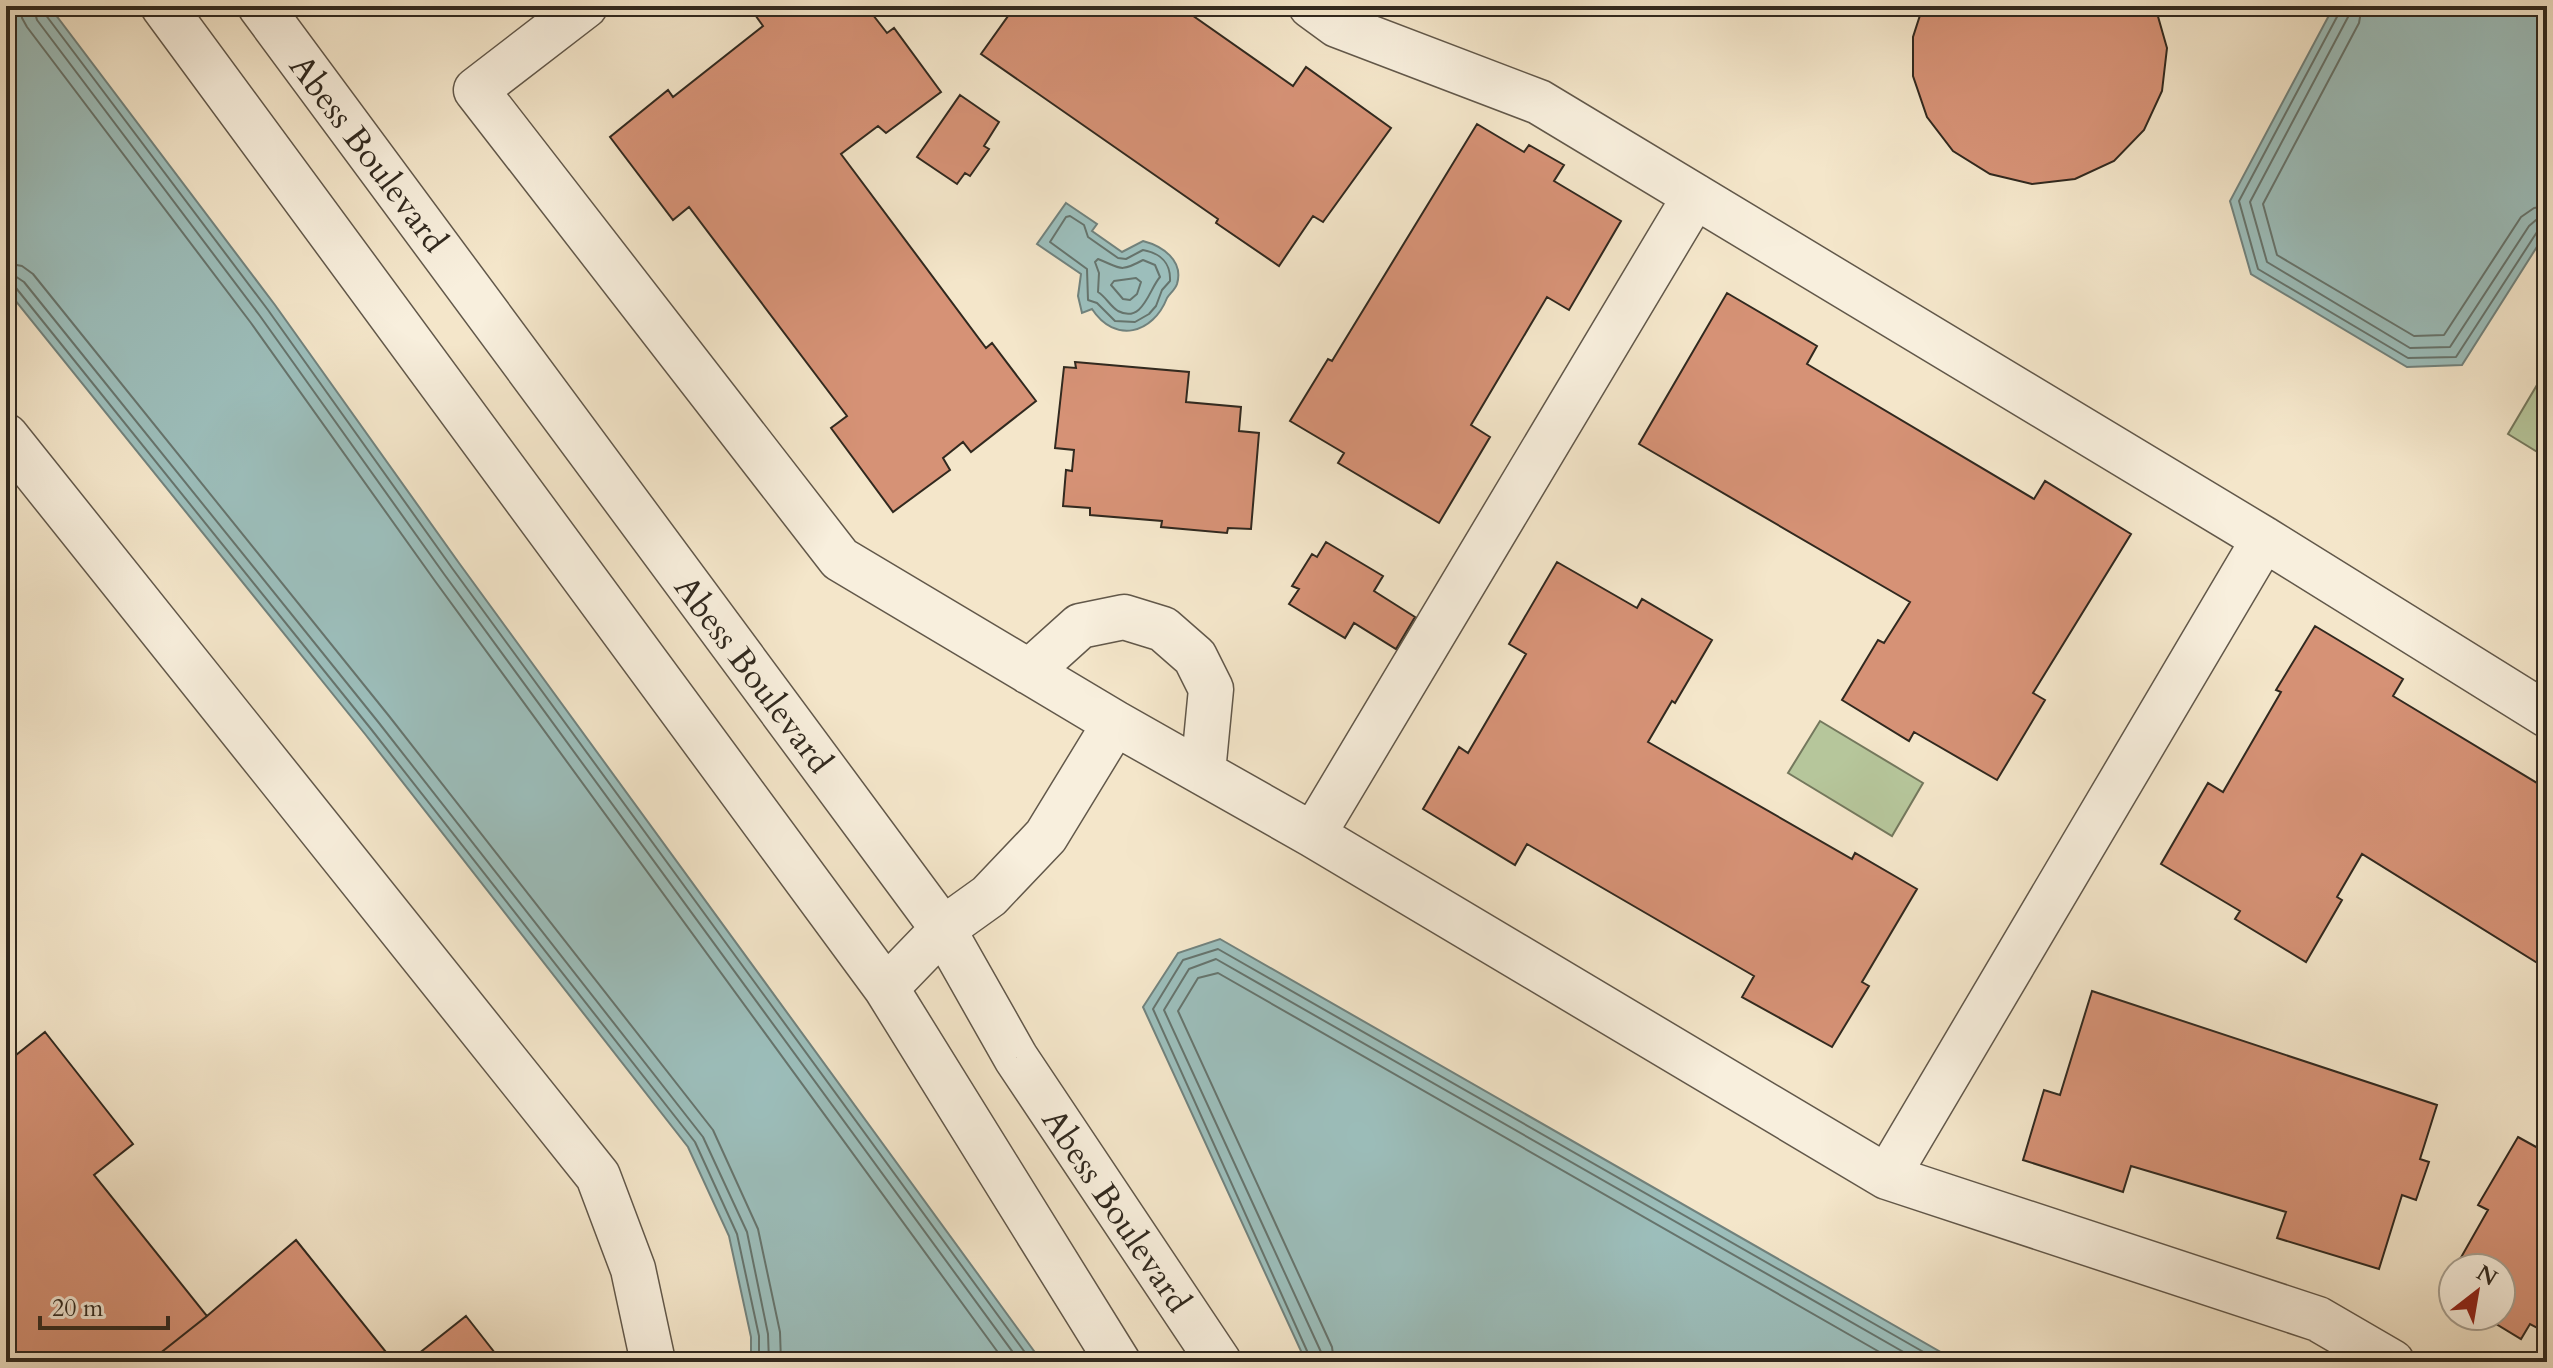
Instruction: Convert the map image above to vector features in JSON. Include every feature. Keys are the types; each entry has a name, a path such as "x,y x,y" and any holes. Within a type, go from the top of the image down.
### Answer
{"street":[{"path":"163,6 886,988 1118,1362"},
{"name":"Abess Boulevard","path":"260,6 943,929 1016,1058 1219,1362"},
{"path":"585,6 476,90 840,559 1115,723 1313,835 1887,1177 2318,1319 2392,1362"},
{"path":"1311,6 1337,25 1539,102 2264,539 2547,715"},
{"path":"1313,835 1695,196"},
{"path":"6,436 598,1176 633,1269 653,1362"},
{"path":"1887,1177 2264,539"},
{"path":"1029,672 1080,626 1124,617 1163,629 1195,657 1211,689 1203,772"},
{"path":"886,988 943,929 989,896 1046,836 1115,723"}],"green space":[{"path":"2547,368 2547,458 2508,434"},
{"path":"1820,721 1923,783 1892,836 1788,773"}],"water":[{"path":"6,6 49,6 275,305 459,563 1042,1362 751,1362 751,1337 729,1236 688,1147 365,734 6,289"},
{"path":"2334,6 2547,6 2547,231 2462,365 2407,367 2251,274 2230,201"},
{"path":"1066,203 1097,224 1092,231 1122,252 1143,241 1164,250 1174,261 1178,275 1176,286 1153,320 1143,327 1122,330 1101,320 1092,309 1082,313 1078,296 1081,274 1037,244"},
{"path":"1220,939 1958,1362 1306,1362 1143,1007 1178,953"}],"building":[{"path":"761,6 866,6 887,33 894,28 941,92 886,133 878,126 841,154 986,348 992,343 1036,401 971,452 963,442 943,458 950,470 893,512 831,428 847,416 689,207 673,220 610,137 668,90 673,97 763,26 753,12"},
{"path":"1010,6 1179,6 1293,86 1306,67 1391,128 1323,222 1313,216 1279,266 1216,223 1218,219 981,54 1013,9"},
{"path":"1923,6 2155,6 2167,48 2162,91 2144,130 2114,161 2075,179 2032,184 1990,174 1953,151 1927,117 1913,76 1913,37"},
{"path":"960,95 999,122 984,146 989,149 970,176 965,173 957,184 917,157"},
{"path":"1477,124 1524,152 1529,145 1564,165 1554,181 1621,221 1569,310 1547,297 1471,425 1490,437 1439,523 1338,463 1344,453 1290,421 1328,359 1332,361"},
{"path":"1727,293 1817,346 1807,364 2034,499 2045,481 2131,534 2033,693 2045,700 1997,780 1914,732 1909,741 1842,700 1878,640 1884,643 1910,602 1639,444"},
{"path":"1075,362 1189,372 1186,402 1241,407 1239,431 1259,433 1251,529 1228,528 1227,533 1161,527 1162,521 1090,515 1090,508 1063,506 1066,470 1072,471 1074,450 1055,448 1064,367 1076,368"},
{"path":"1326,542 1383,576 1374,591 1415,617 1396,649 1354,623 1345,638 1289,604 1299,589 1292,586 1312,554 1317,557"},
{"path":"1557,562 1637,608 1642,599 1712,640 1648,742 1852,859 1855,853 1917,889 1862,982 1869,986 1832,1047 1742,997 1754,976 1527,844 1515,865 1423,809 1459,747 1468,753 1526,654 1509,644"},
{"path":"2315,626 2403,679 2393,696 2547,789 2547,969 2362,854 2337,897 2342,900 2306,962 2235,919 2240,911 2161,864 2208,783 2223,792 2281,692 2276,690"},
{"path":"2092,991 2437,1105 2420,1159 2429,1162 2416,1200 2402,1195 2379,1269 2277,1238 2286,1212 2131,1166 2123,1192 2023,1160 2044,1090 2060,1095"},
{"path":"45,1032 133,1144 94,1175 207,1316 149,1362 6,1362 6,1063"},
{"path":"2518,1137 2547,1153 2547,1333 2530,1324 2521,1339 2509,1332 2517,1332 2517,1252 2464,1252 2488,1210 2478,1205"},
{"path":"296,1240 394,1362 149,1362 207,1316"},
{"path":"466,1316 502,1362 408,1362"}]}
